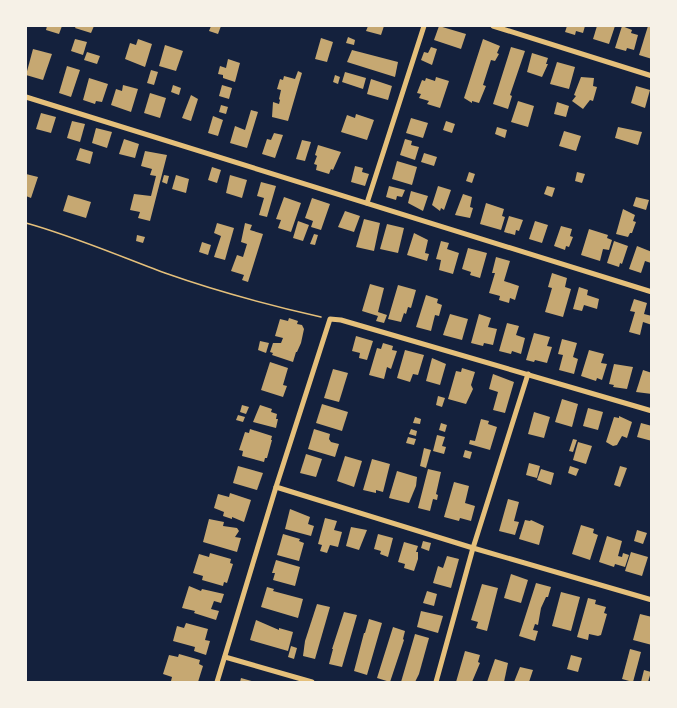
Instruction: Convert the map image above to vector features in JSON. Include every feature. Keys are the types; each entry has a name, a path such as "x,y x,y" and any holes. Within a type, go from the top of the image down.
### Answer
{"street":[{"path":"367,203 424,26"},
{"path":"493,26 651,76"},
{"path":"26,97 651,292"},
{"path":"218,682 276,487 330,319 341,320 651,411"},
{"path":"436,682 473,548 528,374"},
{"path":"276,487 651,600"},
{"path":"225,657 312,682"}],"path":[{"path":"26,224 88,243 166,273 247,300 330,319"}],"building":[{"path":"47,26 62,26 59,34 46,30"},
{"path":"76,26 94,26 91,33 75,28"},
{"path":"211,26 221,26 218,34 209,31"},
{"path":"368,26 384,26 381,35 366,31"},
{"path":"439,26 466,34 461,49 434,40"},
{"path":"567,26 585,26 583,33 576,31 575,35 565,32"},
{"path":"597,26 615,26 609,44 593,39"},
{"path":"622,26 638,35 634,50 627,48 626,51 615,48"},
{"path":"648,26 652,26 652,59 639,55"},
{"path":"348,37 355,40 354,45 346,43"},
{"path":"321,38 333,42 327,62 315,59"},
{"path":"75,39 87,42 83,55 71,51"},
{"path":"138,39 152,44 145,67 125,59 130,43 136,45"},
{"path":"483,39 500,46 497,53 499,54 495,61 491,60 483,85 486,86 479,103 472,101 472,103 464,98"},
{"path":"165,45 183,51 176,71 159,66"},
{"path":"431,47 437,49 432,65 421,60 424,52 428,53"},
{"path":"511,47 525,51 510,95 512,96 508,109 493,104"},
{"path":"33,49 52,54 43,80 26,75"},
{"path":"352,50 398,62 395,77 347,62"},
{"path":"87,52 100,56 97,64 84,60"},
{"path":"532,53 548,58 546,64 548,64 542,77 527,72"},
{"path":"228,59 240,63 235,82 218,74 220,66 226,68"},
{"path":"557,62 575,67 569,89 550,84"},
{"path":"67,66 80,70 71,97 59,93"},
{"path":"151,70 158,72 154,85 147,83"},
{"path":"298,71 302,73 288,121 272,117 273,102 279,104 280,100 281,90 277,89 280,79 283,80 284,76 295,79"},
{"path":"345,72 366,78 363,89 342,82"},
{"path":"335,75 340,77 338,84 333,82"},
{"path":"436,77 449,81 440,108 427,104 429,101 419,98 421,94 417,93 422,80 425,81 426,78 435,81"},
{"path":"581,77 594,78 593,86 597,87 593,101 590,100 583,109 572,101 576,96 574,95"},
{"path":"89,78 108,84 102,102 96,101 95,104 83,100"},
{"path":"371,79 392,86 388,100 367,94"},
{"path":"123,85 138,89 131,112 111,105 116,89 122,91"},
{"path":"173,85 181,88 179,95 171,92"},
{"path":"222,85 232,88 229,99 219,96"},
{"path":"636,86 650,90 645,108 631,103"},
{"path":"150,93 166,98 160,118 144,113"},
{"path":"191,95 198,99 191,121 182,118"},
{"path":"518,101 534,106 528,127 511,122"},
{"path":"557,102 569,106 566,117 554,114"},
{"path":"221,105 228,107 226,114 219,112"},
{"path":"251,110 258,112 247,148 230,143 235,126 245,130"},
{"path":"41,113 56,117 51,133 36,129"},
{"path":"356,114 374,120 367,140 341,132 347,115 355,118"},
{"path":"213,116 223,120 218,136 208,133"},
{"path":"411,118 428,123 423,138 406,133"},
{"path":"72,121 85,124 80,142 67,138"},
{"path":"446,121 455,124 452,133 443,130"},
{"path":"497,127 507,130 505,138 495,134"},
{"path":"618,127 642,132 638,145 615,138"},
{"path":"96,128 112,132 107,148 92,143"},
{"path":"564,131 581,136 576,151 559,146"},
{"path":"274,133 283,135 275,158 262,154 267,139 271,140"},
{"path":"124,139 139,144 135,158 119,154"},
{"path":"405,139 412,141 411,145 419,147 415,160 400,155"},
{"path":"302,140 311,142 305,161 296,159"},
{"path":"318,145 341,152 329,174 316,170 317,165 314,164"},
{"path":"80,148 93,152 90,164 76,160"},
{"path":"145,151 167,155 150,221 138,218 140,212 130,210 134,194 151,196 156,176 150,175 152,169 141,166"},
{"path":"424,153 437,157 434,166 421,162"},
{"path":"397,161 417,167 412,185 392,179"},
{"path":"355,166 363,168 362,172 369,174 365,186 351,182"},
{"path":"212,167 221,170 217,183 208,180"},
{"path":"469,172 475,174 472,183 466,181"},
{"path":"577,172 585,174 582,183 575,181"},
{"path":"26,174 38,177 31,198 26,196"},
{"path":"164,175 169,176 167,184 162,182"},
{"path":"176,175 189,179 186,193 172,189"},
{"path":"230,175 247,180 242,198 226,193"},
{"path":"261,182 276,186 267,217 259,215 264,198 257,196"},
{"path":"389,186 405,190 402,197 397,196 396,200 386,197"},
{"path":"438,186 451,190 444,210 441,208 440,211 432,205"},
{"path":"547,186 555,188 552,197 544,194"},
{"path":"411,191 428,196 423,211 408,203"},
{"path":"463,194 472,197 470,207 473,208 470,218 455,215"},
{"path":"68,195 91,202 86,218 63,211"},
{"path":"284,197 301,203 291,232 278,228 281,220 276,219"},
{"path":"636,197 649,200 646,210 633,206"},
{"path":"312,198 330,204 321,230 311,227 313,221 305,218"},
{"path":"486,203 504,209 502,216 505,217 501,230 480,224"},
{"path":"623,209 635,215 633,221 636,222 628,237 616,234"},
{"path":"345,211 360,216 354,232 338,227"},
{"path":"509,216 523,220 515,235 504,232"},
{"path":"364,219 380,223 374,251 356,247"},
{"path":"298,221 309,225 303,241 293,238"},
{"path":"535,221 548,225 542,243 529,239"},
{"path":"217,223 234,228 225,260 214,257 221,236 214,233"},
{"path":"245,223 252,225 250,230 263,234 248,282 242,280 244,275 231,271 237,255 243,257 247,244 241,242"},
{"path":"387,224 404,228 398,253 380,249"},
{"path":"561,226 572,229 570,236 573,237 569,247 566,246 565,250 554,246"},
{"path":"589,229 608,235 607,238 612,240 609,250 603,249 600,261 581,255"},
{"path":"414,233 428,240 425,253 429,254 427,261 407,255"},
{"path":"314,234 318,235 315,245 310,244"},
{"path":"137,235 145,237 143,243 136,241"},
{"path":"441,241 449,243 447,249 459,253 453,274 439,270 441,260 436,259"},
{"path":"614,241 628,246 619,267 607,263"},
{"path":"202,242 211,245 208,255 199,252"},
{"path":"637,246 652,252 651,263 645,261 641,273 629,269"},
{"path":"468,248 487,253 480,278 462,269"},
{"path":"496,257 510,261 504,281 519,286 515,300 510,298 509,303 499,300 500,296 489,293 495,273 492,273"},
{"path":"552,273 567,278 565,287 571,289 563,317 545,312 552,288 548,287"},
{"path":"370,284 384,288 378,312 387,315 384,323 376,321 378,316 362,311"},
{"path":"398,285 416,290 411,308 408,307 401,322 388,319"},
{"path":"579,287 588,290 587,295 599,299 597,309 584,305 582,311 573,309"},
{"path":"426,295 438,299 437,303 442,305 439,316 435,315 431,331 416,327"},
{"path":"634,299 647,303 644,314 652,316 652,325 643,322 640,335 629,332 635,312 630,311"},
{"path":"450,314 468,319 462,340 443,335"},
{"path":"479,314 491,318 488,327 497,329 493,345 484,343 483,346 471,343"},
{"path":"289,318 298,321 297,324 302,325 304,329 293,362 272,355 273,353 270,352 273,343 281,343 283,338 275,336 280,319 288,321"},
{"path":"507,323 519,326 516,335 525,338 521,354 499,351"},
{"path":"534,333 550,337 547,346 552,347 547,363 526,360"},
{"path":"356,336 373,341 367,360 359,358 360,353 352,351"},
{"path":"562,339 577,343 573,357 578,359 574,374 559,370 563,355 558,354"},
{"path":"260,341 269,343 266,353 258,350"},
{"path":"383,343 393,346 392,350 397,351 391,369 387,367 384,379 369,375 377,348 381,349"},
{"path":"405,350 424,355 418,375 413,374 410,382 397,378"},
{"path":"589,350 604,354 601,363 607,364 602,380 597,378 596,381 581,376"},
{"path":"432,358 446,364 440,385 426,381"},
{"path":"270,362 288,368 283,385 287,386 283,397 261,390"},
{"path":"614,364 633,367 627,389 613,387 614,385 609,384"},
{"path":"462,368 475,372 471,385 473,389 466,404 448,399 456,371 461,372"},
{"path":"333,369 348,373 339,402 324,398"},
{"path":"643,370 652,373 652,394 636,392"},
{"path":"493,374 514,382 505,413 493,410 498,392 489,389"},
{"path":"438,396 445,398 442,407 436,405"},
{"path":"562,399 578,404 572,427 555,422"},
{"path":"322,404 348,412 342,431 316,423"},
{"path":"242,405 249,407 246,414 240,412"},
{"path":"260,405 272,409 271,412 277,414 276,428 253,422"},
{"path":"588,408 603,412 598,430 583,426"},
{"path":"534,412 550,417 544,438 528,434"},
{"path":"238,415 245,417 243,422 236,420"},
{"path":"619,416 632,422 627,438 622,436 617,445 613,446 606,442 614,417 619,418"},
{"path":"415,417 421,419 420,424 413,423"},
{"path":"481,419 497,427 490,450 469,444 470,440 475,441"},
{"path":"441,423 447,425 445,432 439,430"},
{"path":"641,423 652,426 652,441 637,437"},
{"path":"250,429 272,436 264,462 242,456 243,451 239,450 245,432 249,433"},
{"path":"314,429 330,434 331,442 339,444 335,457 308,449"},
{"path":"411,429 417,431 416,436 409,434"},
{"path":"437,435 445,437 442,446 446,447 444,454 433,451"},
{"path":"408,437 416,439 414,445 406,443"},
{"path":"573,439 577,440 573,452 569,451"},
{"path":"578,442 592,446 586,464 573,460"},
{"path":"424,448 431,450 426,468 420,466"},
{"path":"465,450 472,452 470,459 463,457"},
{"path":"306,454 322,459 316,477 300,473"},
{"path":"345,456 362,461 354,487 337,481"},
{"path":"372,459 390,464 383,492 363,490"},
{"path":"529,463 540,466 537,478 526,475"},
{"path":"238,466 263,473 257,490 233,483"},
{"path":"570,466 579,469 576,476 568,473"},
{"path":"620,466 627,468 620,487 614,485"},
{"path":"428,469 441,472 436,494 438,495 437,500 433,499 430,511 418,508"},
{"path":"541,469 554,473 551,485 537,480"},
{"path":"397,471 417,477 409,503 389,498"},
{"path":"454,482 469,486 465,503 475,506 471,521 444,517"},
{"path":"230,493 251,500 244,522 223,516 224,512 214,508 218,494 229,497"},
{"path":"508,499 519,502 514,521 519,522 515,535 499,531"},
{"path":"290,509 310,517 308,524 314,526 311,536 285,529"},
{"path":"325,518 337,521 334,530 342,532 338,547 330,545 327,553 320,551 322,545 318,544"},
{"path":"209,519 224,522 223,526 237,528 239,531 235,537 241,538 237,552 203,542"},
{"path":"525,520 531,520 544,526 539,545 519,539"},
{"path":"581,525 594,529 593,533 598,535 590,560 572,554"},
{"path":"351,527 367,530 359,550 346,546"},
{"path":"637,530 647,533 643,544 634,541"},
{"path":"283,534 300,539 299,541 304,543 299,561 277,555"},
{"path":"378,534 393,538 388,557 374,549"},
{"path":"607,536 622,541 618,556 622,557 623,553 629,555 625,567 615,564 614,567 599,562"},
{"path":"423,541 431,543 429,551 421,548"},
{"path":"404,542 418,546 416,552 418,552 418,559 414,571 404,568 405,564 398,562"},
{"path":"631,552 648,557 642,576 625,571"},
{"path":"210,553 231,559 230,563 233,564 227,583 224,582 223,586 202,580 203,576 193,573 199,554 209,557"},
{"path":"447,556 459,559 451,588 433,583 438,566 443,568"},
{"path":"276,560 300,567 295,586 273,580 275,573 272,573"},
{"path":"511,574 528,580 521,603 504,598"},
{"path":"536,583 551,587 541,608 538,625 535,624 533,630 538,631 535,641 519,636"},
{"path":"482,584 498,588 487,631 476,628 478,622 471,620"},
{"path":"189,586 201,591 202,589 224,594 221,603 214,601 211,609 219,611 216,620 182,608"},
{"path":"267,587 274,589 273,591 303,599 298,618 261,607"},
{"path":"427,591 437,594 434,606 423,603"},
{"path":"561,592 580,597 571,631 552,626"},
{"path":"588,598 596,600 595,604 606,607 604,613 607,614 601,635 589,634 588,640 577,637"},
{"path":"317,604 330,607 315,659 303,656 305,641"},
{"path":"421,611 443,616 438,633 417,627"},
{"path":"344,612 357,615 342,667 329,664"},
{"path":"640,614 652,617 652,645 633,640"},
{"path":"369,619 382,623 367,675 354,671"},
{"path":"256,620 279,630 279,628 293,632 288,651 250,640"},
{"path":"186,623 208,629 205,640 210,641 206,655 194,651 195,647 173,641 177,626 184,628"},
{"path":"393,627 405,631 390,682 377,678"},
{"path":"415,634 429,638 419,674 415,682 401,682"},
{"path":"291,646 297,648 294,659 288,657"},
{"path":"630,649 641,652 633,682 622,679"},
{"path":"465,651 480,655 478,662 480,663 472,682 456,682"},
{"path":"179,654 200,660 199,664 203,666 198,682 171,681 172,677 163,674 169,655 178,657"},
{"path":"571,655 582,658 578,672 567,669"},
{"path":"495,659 508,663 504,682 487,682"},
{"path":"520,667 533,670 529,682 514,682"},
{"path":"644,670 651,672 648,682 641,682"},
{"path":"241,678 255,682 240,682"}]}
